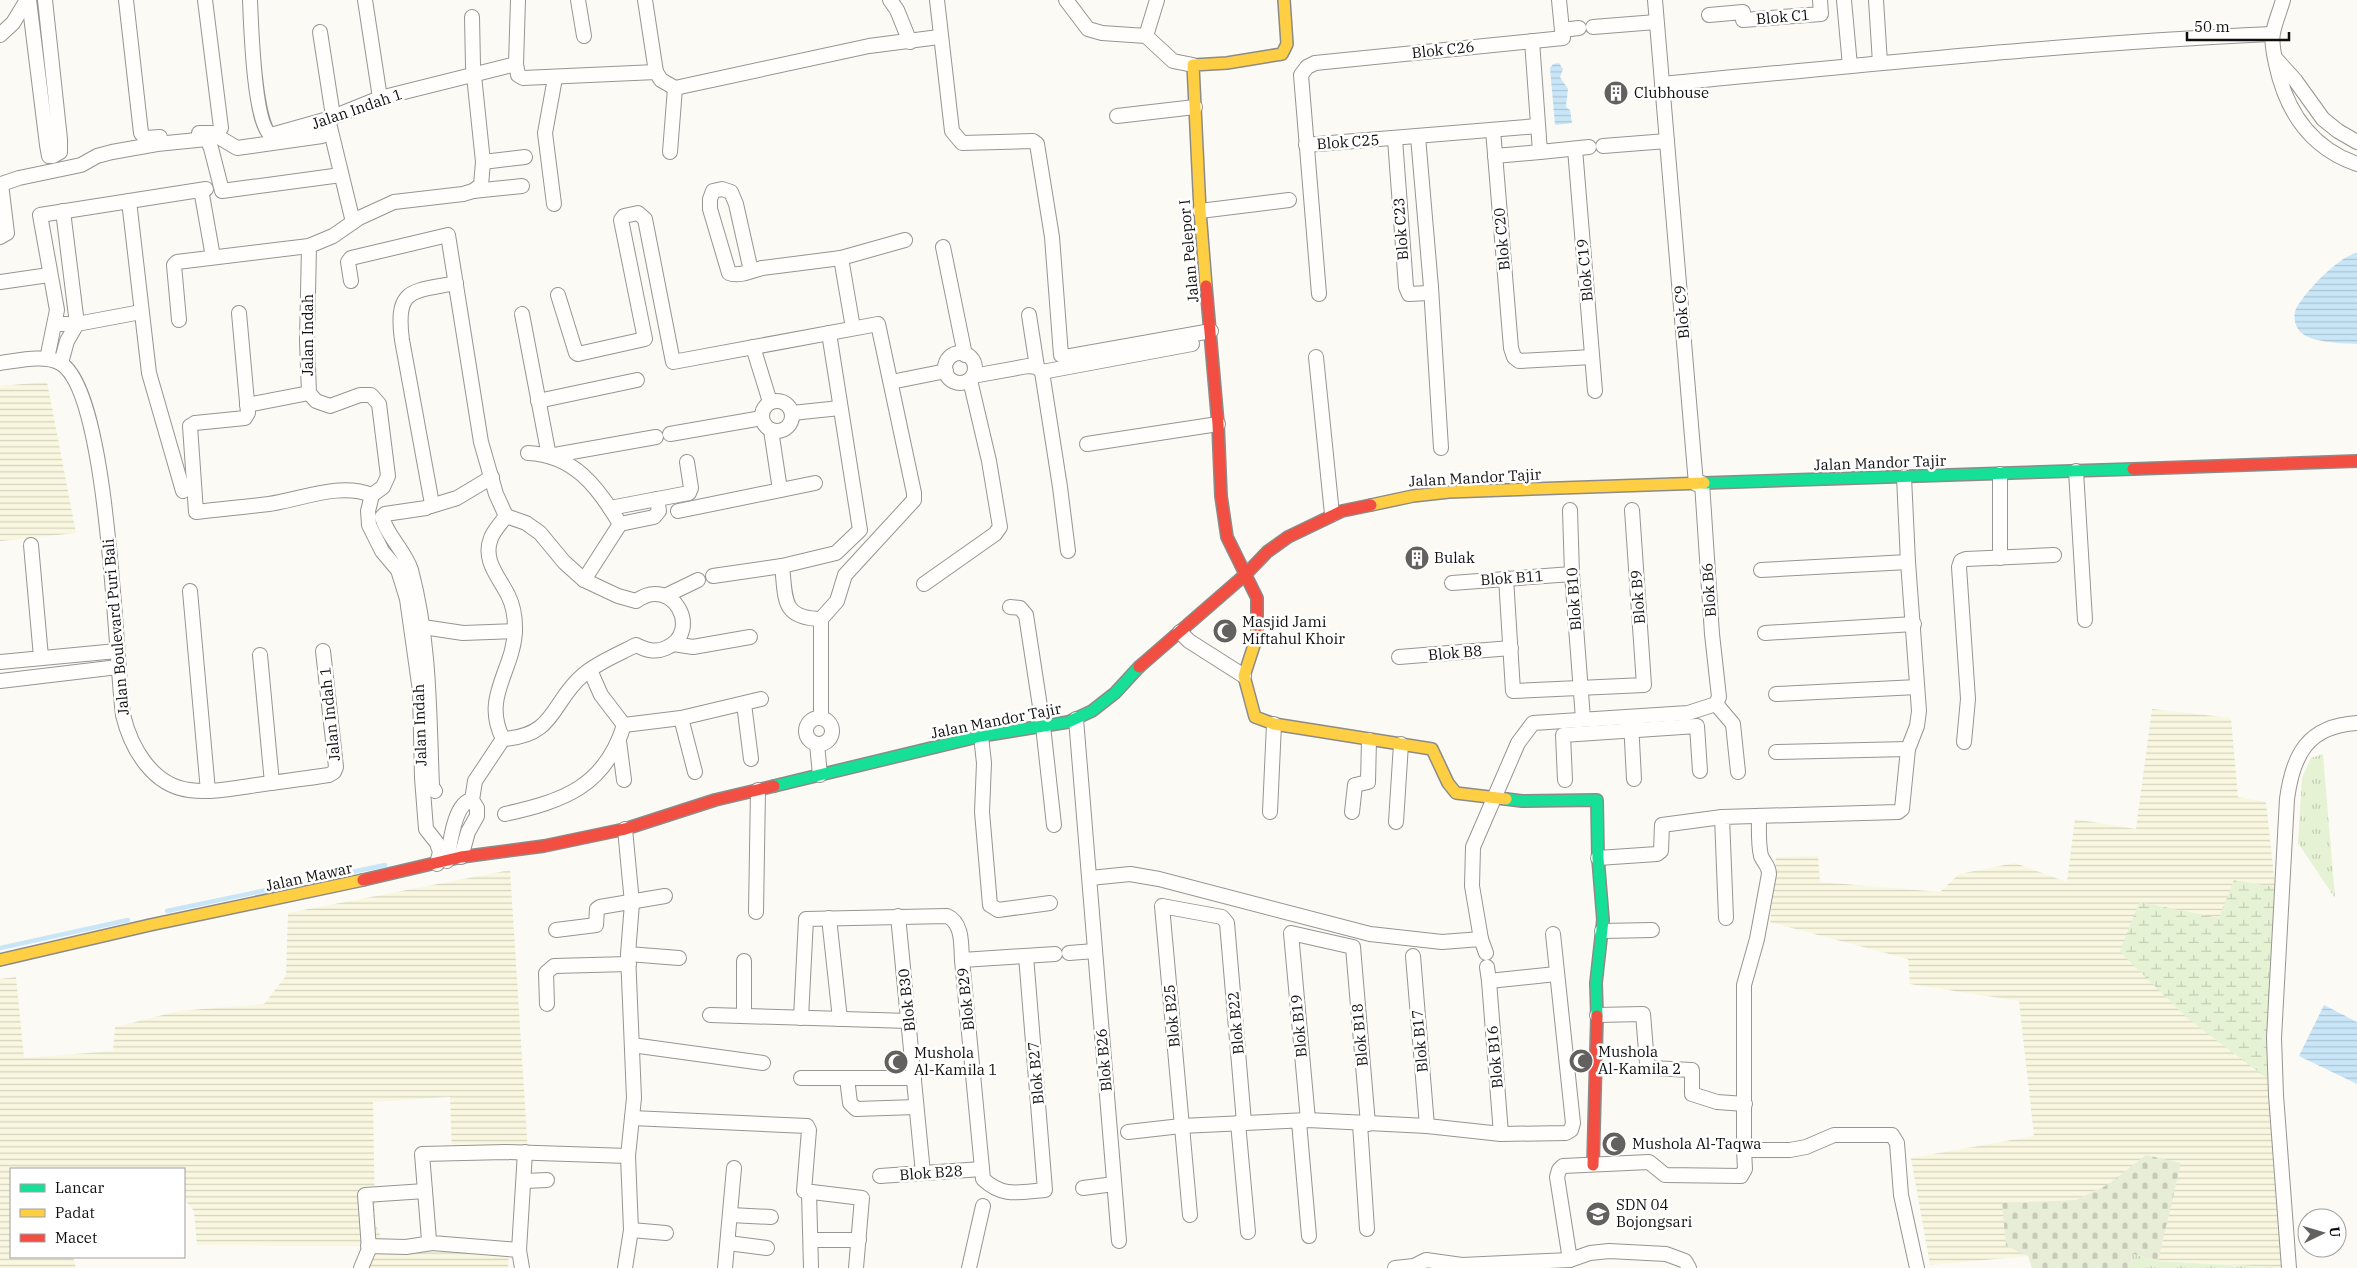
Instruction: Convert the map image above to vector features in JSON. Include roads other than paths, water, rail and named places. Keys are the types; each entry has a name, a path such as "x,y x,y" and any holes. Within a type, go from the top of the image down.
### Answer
{"street":[{"path":"28,0 47,145 49,156 53,156 60,152 60,140 45,0"},
{"path":"0,35 13,23 28,0"},
{"path":"126,0 141,134 145,138 212,133 236,148 322,136"},
{"path":"205,0 221,128"},
{"name":"Jalan Indah 1","path":"250,0 257,93 265,130 274,136 380,98 516,64"},
{"path":"365,0 380,98"},
{"path":"518,0 516,64 518,75 523,78 656,72"},
{"path":"578,0 584,36"},
{"path":"645,0 656,72 661,80 675,88 869,46 939,37"},
{"path":"890,0 898,10 910,42"},
{"path":"937,0 939,37 952,131 956,138 962,143 1032,141 1037,144 1052,237 1061,355 1065,356 1211,331"},
{"path":"1066,0 1088,29 1102,33 1146,36 1173,61 1193,65 1227,63 1282,54 1287,44 1284,0"},
{"path":"1146,36 1157,0"},
{"path":"1559,0 1562,30 1656,22"},
{"name":"Blok C9","path":"1655,0 1699,483"},
{"name":"Blok C1","path":"1709,15 1742,6 1743,20 1821,14 1820,0"},
{"path":"1844,0 1850,66"},
{"path":"1876,0 1880,63"},
{"path":"2283,0 2272,34 2283,93 2296,117 2315,139 2336,157 2357,164"},
{"path":"472,17 474,75 483,162 481,185 473,191"},
{"name":"Blok C26","path":"1306,145 1302,75 1307,67 1316,63 1563,38 1562,30"},
{"path":"320,32 341,175 353,222"},
{"path":"1662,84 1880,63 2209,37 2272,34"},
{"path":"1532,41 1540,152"},
{"path":"2275,58 2289,72 2323,119 2338,131 2357,142"},
{"name":"Jalan Pelepor I","path":"1193,65 1200,211 1218,424 1221,496 1227,537 1257,598 1258,636 1244,676"},
{"path":"554,204 545,134 556,78"},
{"path":"670,152 675,88"},
{"path":"1118,116 1195,107"},
{"name":"Blok C25","path":"1319,294 1306,145 1538,126"},
{"name":"Blok C20","path":"1493,130 1511,348 1514,357 1519,361 1592,357"},
{"name":"Blok C23","path":"1418,137 1431,287 1441,448"},
{"path":"0,236 7,233 1,184 81,165 98,156 157,144 207,139 212,148 222,191 341,175"},
{"name":"Blok C23","path":"1395,139 1406,287 1409,294 1420,294 1428,293 1431,287"},
{"path":"1495,156 1667,141"},
{"name":"Blok C19","path":"1575,149 1595,390"},
{"path":"483,162 525,157"},
{"path":"179,320 174,265 180,261 309,246 333,236 353,222 394,202 522,186"},
{"path":"751,271 736,204 731,192 722,189 713,191 710,209 728,273 735,275 841,258 905,240"},
{"path":"54,361 56,297 49,274 39,216 42,214 204,192 213,257"},
{"path":"1200,211 1289,200"},
{"path":"129,201 149,373 183,491"},
{"path":"54,361 77,324 63,211"},
{"path":"645,339 621,220 624,216 638,213 645,219 673,362 878,324 914,500 845,576 837,601 821,619 821,717 831,726 832,735 826,742 817,744 820,775"},
{"path":"351,281 348,262 351,258 446,234 482,442 496,494 506,516 526,523 540,533 564,562 584,580 618,596 636,601 652,594 665,596 679,607 683,619 681,632 673,644"},
{"name":"Jalan Indah","path":"309,246 307,341 309,393 316,401 330,406 360,395 371,395 379,404 388,476 383,487 372,494 368,511 369,525 382,551 398,570 407,599 420,692 422,778 426,829 437,843 440,852 448,860"},
{"path":"943,247 965,354"},
{"path":"841,258 853,328"},
{"path":"0,282 49,274"},
{"path":"431,506 407,373 400,310 402,302 410,293 456,283"},
{"path":"558,295 578,354 667,334"},
{"path":"55,324 77,324 141,312"},
{"path":"239,313 248,413 245,418 195,423 190,426 196,512 271,504 339,490 361,490 372,494"},
{"path":"522,314 549,456"},
{"path":"1030,315 1060,487 1068,551"},
{"path":"713,576 782,566 836,553 858,533 860,526 829,333"},
{"path":"946,371 955,382 960,383 971,378 1028,366 1039,369 1192,344"},
{"path":"752,347 770,402"},
{"path":"924,584 995,534 1000,527 971,378 975,366 970,357 965,354 955,354 948,361 946,371"},
{"path":"1316,357 1332,514"},
{"path":"0,363 54,361"},
{"name":"Jalan Boulevard Puri Bali","path":"54,361 78,386 94,436 106,502 118,667 128,736 139,756 154,773 180,788 208,791 329,775"},
{"path":"891,382 946,371"},
{"path":"538,401 638,380"},
{"path":"247,405 309,393"},
{"path":"770,402 784,402 792,413 792,419 787,428 771,430 765,425 762,412 770,402"},
{"path":"792,413 840,408"},
{"path":"670,434 762,418"},
{"path":"1087,444 1218,424"},
{"path":"771,430 780,490"},
{"path":"549,456 656,437"},
{"path":"528,453 549,456 567,463 588,477 620,524"},
{"name":"Jalan Mandor Tajir","path":"625,829 716,800 981,736 1076,719 1092,711 1115,693 1138,668 1246,574 1267,552 1288,536 1332,514 1389,500 1449,492 2357,461"},
{"path":"610,508 690,492 687,462"},
{"path":"2076,471 2085,620"},
{"path":"2000,474 2000,558"},
{"path":"435,791 432,786 430,693 423,627 410,568 382,517 385,514 431,506 457,498 492,477"},
{"path":"1598,858 1657,854 1661,851 1662,825 1722,817 1898,812 1904,805 1908,749 1917,726 1917,687 1904,477"},
{"path":"678,511 815,483"},
{"name":"Blok B6","path":"1699,483 1717,700"},
{"path":"584,580 620,524 654,517 659,511 657,500"},
{"name":"Blok B10","path":"1570,510 1572,574 1583,719"},
{"name":"Blok B9","path":"1581,688 1644,685 1632,510"},
{"path":"503,739 497,726 496,700 514,646 515,630 512,606 491,565 489,552 491,538 506,516"},
{"path":"31,545 41,657"},
{"path":"836,553 845,576"},
{"path":"1964,742 1968,699 1959,567 1961,561 1966,559 2054,555"},
{"path":"1761,570 1908,562"},
{"path":"782,566 786,602 794,613 804,619 821,619"},
{"name":"Blok B11","path":"1452,583 1572,574"},
{"path":"1506,578 1513,690 1581,688"},
{"path":"665,596 698,580"},
{"path":"190,591 208,791"},
{"path":"1010,608 1020,608 1026,615 1043,726 1054,825"},
{"path":"1765,633 1914,624"},
{"path":"423,627 463,632 515,630"},
{"path":"1180,632 1244,676 1255,717 1274,724 1432,749 1440,758 1450,788 1456,793 1496,799 1597,800 1602,931 1597,974 1598,1015 1593,1165"},
{"path":"503,739 516,738 539,729 552,717 578,680 590,670 636,644 642,648 656,651 673,644 693,647 750,637"},
{"name":"Blok B8","path":"1399,657 1510,648"},
{"path":"0,662 117,650"},
{"name":"Jalan Indah 1","path":"323,650 336,767 334,772 329,775"},
{"path":"260,655 272,783"},
{"path":"0,681 118,667"},
{"path":"590,670 601,695 624,725"},
{"path":"1776,694 1917,687"},
{"path":"624,725 681,718 761,699"},
{"path":"1583,719 1688,713 1717,700 1733,724 1738,772"},
{"path":"744,704 750,759"},
{"path":"1631,716 1634,779"},
{"path":"681,718 695,772"},
{"name":"Blok B26","path":"1076,719 1119,1241"},
{"name":"Blok B16","path":"1501,1134 1487,967 1472,886 1473,847 1496,799 1518,743 1532,723 1583,719"},
{"path":"2289,1268 2274,1038 2290,778 2294,762 2319,732 2357,722"},
{"path":"1270,812 1274,724"},
{"path":"505,814 545,804 580,789 600,772 619,742 624,725"},
{"path":"1565,780 1563,735 1632,730 1696,726 1700,771"},
{"path":"981,736 984,763 982,812 990,905 998,910 1050,903"},
{"path":"448,860 477,816 477,808 472,800 475,781 503,739"},
{"path":"1352,812 1355,785 1368,782 1368,740"},
{"path":"619,742 624,780"},
{"path":"1396,822 1401,744"},
{"path":"1776,752 1908,749"},
{"path":"756,912 758,790"},
{"path":"1570,1260 1557,1177 1559,1170 1563,1166 1649,1162 1665,1175 1741,1176 1744,1172 1746,1104 1744,985 1760,922 1769,874 1767,865 1761,855 1758,838 1759,816"},
{"path":"1722,817 1726,918"},
{"path":"625,829 632,903 629,959 634,1098 628,1156 631,1230 625,1268"},
{"name":"Jalan Mawar","path":"0,960 141,926 330,888 448,860 544,846 625,829"},
{"path":"1090,878 1130,874 1158,879 1370,934 1442,942 1481,939"},
{"path":"556,930 596,925 598,909 600,907 665,896"},
{"name":"Blok B22","path":"1162,906 1222,917 1227,923 1248,1232"},
{"name":"Blok B25","path":"1162,906 1190,1215"},
{"path":"801,1018 806,919 898,916"},
{"name":"Blok B29","path":"898,916 947,916 954,919 958,926 982,1170"},
{"name":"Blok B30","path":"898,916 923,1173"},
{"path":"829,918 840,1019"},
{"path":"1602,931 1652,930"},
{"name":"Blok B18","path":"1291,932 1353,947 1364,1124 1367,1229"},
{"name":"Blok B19","path":"1291,932 1309,1236"},
{"path":"1128,1132 1241,1122 1303,1121 1427,1126 1501,1134 1566,1133 1571,1130 1572,1123 1553,934"},
{"path":"1069,953 1095,951"},
{"path":"962,960 1055,954"},
{"name":"Blok B27","path":"982,1170 983,1179 1004,1193 1046,1190 1026,956"},
{"name":"Blok B17","path":"1413,956 1427,1126"},
{"path":"547,1004 546,973 554,966 629,959 679,958"},
{"path":"744,962 744,1016"},
{"path":"1487,967 1556,974"},
{"path":"1598,1015 1643,1014 1647,1063 1650,1068 1690,1070 1694,1072 1692,1094 1717,1102 1746,1104"},
{"path":"710,1015 909,1021"},
{"path":"632,1045 763,1063"},
{"path":"801,1078 914,1078"},
{"path":"847,1078 850,1103 856,1109 916,1106"},
{"path":"632,1118 806,1126 809,1130 804,1190 862,1198 856,1268"},
{"path":"1744,1150 1790,1150 1806,1147 1834,1135 1892,1135 1897,1144 1901,1195 1917,1268"},
{"path":"432,1243 428,1236 422,1154 524,1152 628,1156"},
{"path":"522,1268 519,1250 525,1181 524,1152"},
{"path":"725,1268 734,1168"},
{"name":"Blok B28","path":"880,1176 982,1170"},
{"path":"525,1181 547,1180"},
{"path":"1083,1188 1114,1184"},
{"path":"361,1268 366,1260 368,1246 365,1195 424,1191"},
{"path":"809,1192 811,1268"},
{"path":"969,1268 983,1206"},
{"path":"730,1215 771,1217"},
{"path":"631,1230 666,1233"},
{"path":"811,1240 859,1240"},
{"path":"368,1246 406,1247 432,1243 519,1250"},
{"path":"728,1243 767,1248"},
{"path":"1395,1268 1414,1266 1426,1260 1462,1266 1501,1265 1570,1260 1590,1253 1634,1252 1666,1254 1686,1261 1689,1268"}],"water":[{"path":"1559,63 1563,69 1560,77 1568,89 1566,107 1570,110 1572,123 1555,125 1550,68 1553,64"},
{"path":"2357,253 2357,344 2316,340 2302,334 2294,318 2301,300 2332,267 2341,260"},
{"path":"2324,1005 2357,1022 2357,1084 2299,1056"}],"waterway":[{"path":"167,911 385,865"},
{"path":"0,948 128,920"}],"place":[{"name":"Clubhouse","path":"1616,93"},
{"name":"Bulak","path":"1417,558"},
{"name":"Masjid Jami Miftahul Khoir","path":"1225,631"},
{"name":"Mushola Al-Kamila 2","path":"1581,1061"},
{"name":"Mushola Al-Kamila 1","path":"896,1062"},
{"name":"Mushola Al-Taqwa","path":"1614,1144"},
{"name":"SDN 04 Bojongsari","path":"1598,1214"}]}
